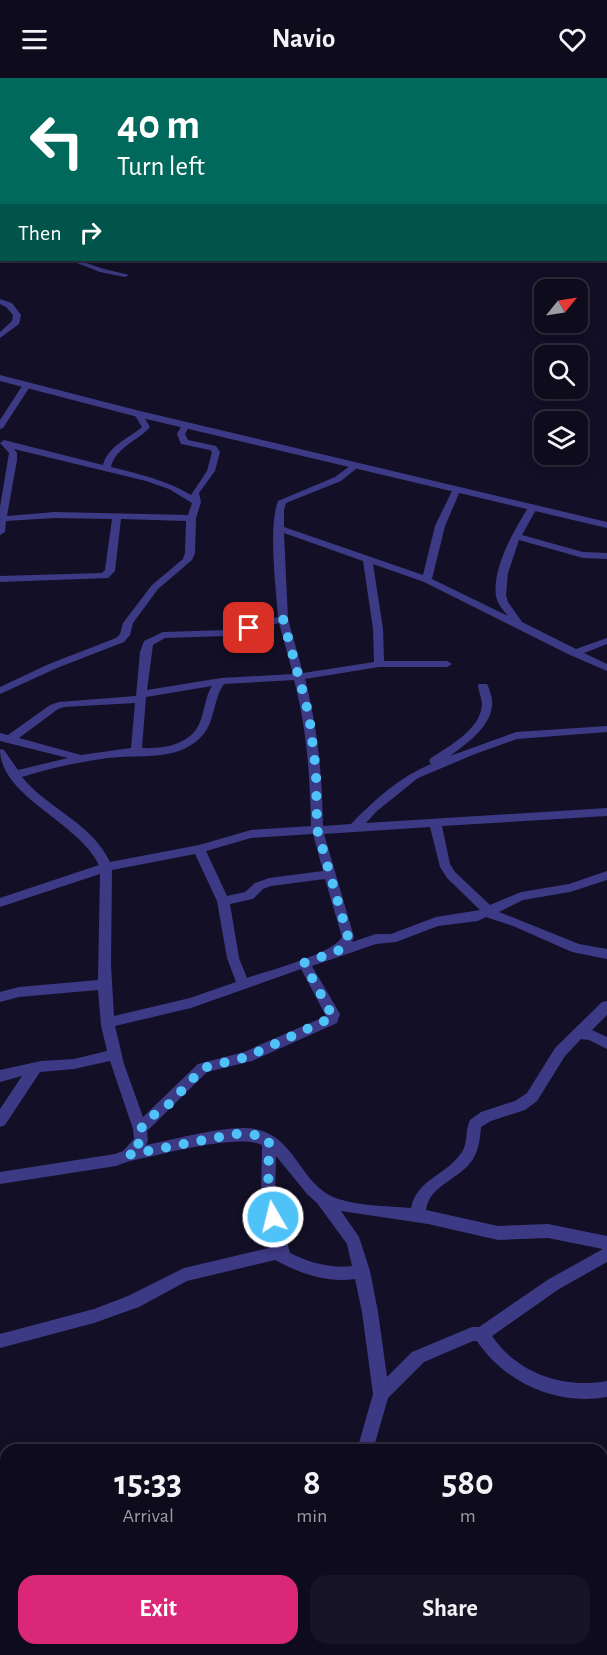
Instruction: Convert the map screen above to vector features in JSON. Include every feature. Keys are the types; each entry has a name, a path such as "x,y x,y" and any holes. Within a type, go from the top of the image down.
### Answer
{"street":[{"path":"75,261 125,275"},
{"path":"0,301 9,305 18,315 16,322 0,336"},
{"path":"0,378 138,414 607,525"},
{"path":"0,426 27,385"},
{"path":"107,468 108,463 124,442 146,427 138,414"},
{"path":"0,691 53,666 120,640 125,635 128,623 155,586 187,560 190,553 191,518 196,502 195,493 210,471 216,452 214,449 184,442 181,434 186,424"},
{"path":"3,443 107,468 172,487 196,502"},
{"path":"0,532 13,460 13,453 3,443"},
{"path":"338,951 348,937 348,928 329,874 317,829 316,771 300,676 283,619 279,528 282,501 338,479 354,466"},
{"path":"428,580 440,526 456,491"},
{"path":"517,623 501,593 503,576 515,536 532,508"},
{"path":"3,519 55,515 191,518"},
{"path":"0,579 105,576 110,571 117,517"},
{"path":"279,528 428,580 607,668"},
{"path":"515,536 582,555 607,556"},
{"path":"367,558 378,629 379,664"},
{"path":"136,752 145,652 148,643 154,638 179,634 227,633 283,619"},
{"path":"574,653 607,641"},
{"path":"5,738 63,704 142,697 222,681 300,676 379,664 447,664"},
{"path":"15,775 51,763 136,752 172,750 196,735 206,723 208,703 222,681"},
{"path":"355,827 373,808 463,740 476,725 487,705 483,686"},
{"path":"414,775 499,740 607,729"},
{"path":"5,738 83,758"},
{"path":"0,753 31,794 92,842 102,855 106,867 104,984 108,1025 113,1055 140,1130 141,1141 128,1155"},
{"path":"0,903 106,867 199,849 251,834 435,823 508,816 607,812"},
{"path":"435,823 444,864 451,875 488,912 545,933 579,951 607,954"},
{"path":"199,849 223,902 233,958 243,985"},
{"path":"223,902 249,896 259,886 269,882 329,874"},
{"path":"108,1025 108,1022 191,1003 376,939 392,939 436,922 465,919 488,912 521,896 570,888 607,875"},
{"path":"140,1130 203,1068 247,1057 332,1019 333,1014 304,963"},
{"path":"0,997 19,992 104,984"},
{"path":"418,1216 417,1203 428,1189 466,1158 473,1144 475,1124 486,1117 510,1111 531,1098 541,1087 559,1053 607,1006"},
{"path":"580,1034 592,1035 606,1042"},
{"path":"0,1076 36,1067 74,1064 113,1055"},
{"path":"0,1121 36,1067"},
{"path":"0,1177 105,1162 128,1155 235,1134 255,1135 269,1140 285,1154 312,1190 321,1197 346,1208 418,1216 498,1233 555,1232 607,1243"},
{"path":"269,1140 268,1198 283,1256"},
{"path":"321,1197 354,1242 362,1271 381,1394 367,1444"},
{"path":"0,1341 94,1316 133,1302 184,1275 276,1253 302,1267 342,1274 362,1271"},
{"path":"381,1394 418,1357 472,1334 481,1334 554,1284 607,1254"},
{"path":"481,1334 488,1347 498,1357 542,1384 557,1390 578,1392 607,1389"}],"route":[{"path":"249,628 283,619 309,715 317,782 317,829 329,874 348,928 348,937 338,951 304,963 333,1017 247,1057 203,1068 169,1104 147,1120 140,1130 141,1141 128,1155 235,1134 255,1135 269,1140 268,1198 273,1217"}]}
